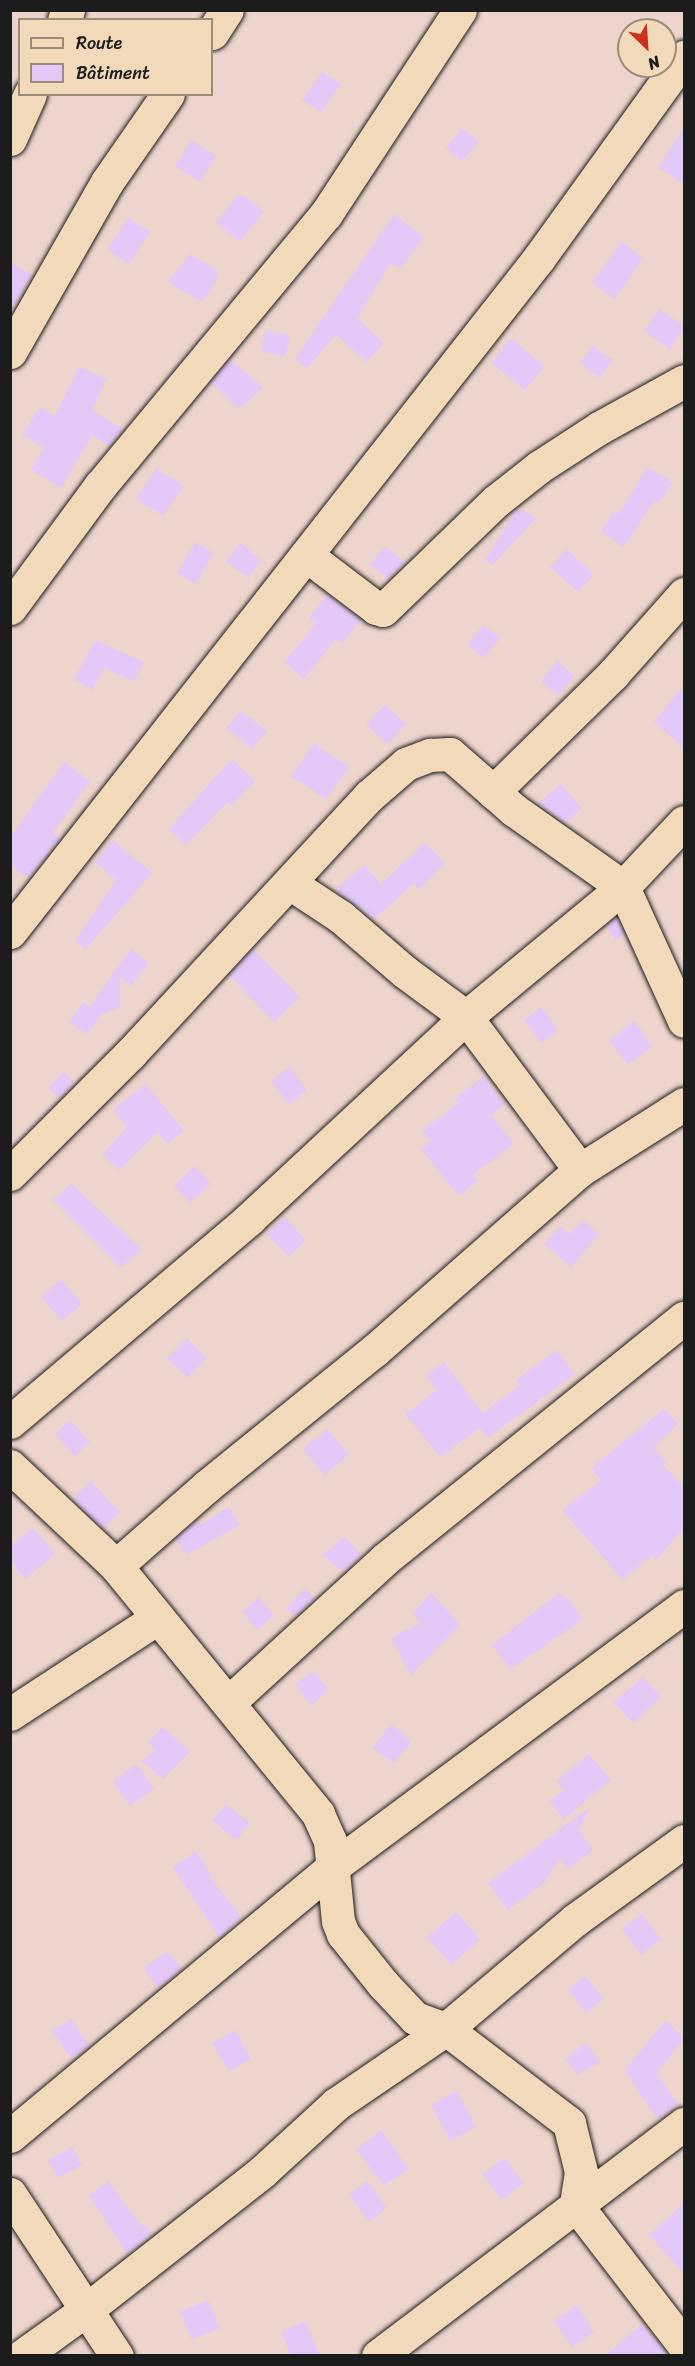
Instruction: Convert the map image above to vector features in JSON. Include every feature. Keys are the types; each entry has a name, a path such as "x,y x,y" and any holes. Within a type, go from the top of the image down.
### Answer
{"street":[{"path":"213,31 227,10"},
{"path":"10,608 100,486 326,214 459,10"},
{"path":"10,932 539,258 684,57"},
{"path":"10,139 29,96"},
{"path":"10,352 107,182 167,96"},
{"path":"306,555 376,608 391,606 439,555 538,467 599,428 684,381"},
{"path":"493,792 613,674 684,594"},
{"path":"10,1174 66,1122 291,884 369,796 406,764 430,755 450,754 493,792 623,887 684,1021"},
{"path":"10,1422 249,1219 466,1017 623,887 684,822"},
{"path":"291,884 341,917 405,972 466,1017 580,1170"},
{"path":"116,1566 207,1485 375,1350 580,1170 684,1104"},
{"path":"228,1702 385,1559 684,1318"},
{"path":"10,1466 116,1566 318,1814 330,1841 338,1921 343,1934 416,2018 446,2029 569,2123 581,2172 576,2205 684,2345"},
{"path":"10,2136 334,1866 684,1606"},
{"path":"10,1714 157,1618"},
{"path":"22,2355 86,2310 263,2171 336,2104 446,2029 575,1920 684,1841"},
{"path":"378,2355 684,2124"},
{"path":"10,2194 117,2355"}],"building":[{"path":"322,72 341,84 321,112 302,100"},
{"path":"462,128 479,142 462,161 446,148"},
{"path":"684,128 684,184 658,167"},
{"path":"191,140 216,156 200,182 175,166"},
{"path":"237,196 245,196 264,211 240,242 216,222"},
{"path":"394,214 424,237 400,269 391,263 357,318 384,343 367,362 336,335 307,368 295,359"},
{"path":"128,218 150,232 129,264 107,250"},
{"path":"621,242 643,258 615,299 592,283"},
{"path":"190,254 217,270 217,279 202,302 168,282"},
{"path":"10,262 32,275 10,313"},
{"path":"659,309 684,326 670,350 644,331"},
{"path":"265,331 290,335 286,356 261,352"},
{"path":"510,338 545,366 525,390 491,363"},
{"path":"593,346 613,360 599,378 580,363"},
{"path":"230,359 263,387 243,407 236,407 211,382"},
{"path":"79,366 106,379 92,410 123,429 109,446 92,435 61,488 31,470 44,448 22,435 40,407 55,416"},
{"path":"647,467 673,482 660,503 655,500 624,547 601,532 614,511 619,514"},
{"path":"156,468 184,486 163,516 136,499"},
{"path":"518,508 536,518 493,565 485,560"},
{"path":"195,542 214,553 196,584 177,573"},
{"path":"240,543 261,560 248,578 226,562"},
{"path":"385,546 405,562 388,579 370,565"},
{"path":"567,549 594,575 578,592 550,567"},
{"path":"327,595 361,620 342,644 336,639 304,679 284,662 316,624 309,618"},
{"path":"483,625 500,638 484,658 467,645"},
{"path":"96,640 144,662 134,682 105,668 92,690 74,679"},
{"path":"557,661 575,676 558,696 541,681"},
{"path":"684,685 684,748 654,722"},
{"path":"385,705 406,724 388,744 366,725"},
{"path":"240,711 267,731 252,749 226,728"},
{"path":"314,743 349,767 326,799 291,776"},
{"path":"232,759 255,781 231,805 228,802 186,845 169,829"},
{"path":"64,762 90,781 53,833 60,838 28,878 10,866 10,838"},
{"path":"561,784 582,808 565,823 538,803"},
{"path":"113,840 152,873 86,949 75,941 116,880 95,862"},
{"path":"425,843 445,863 419,889 414,884 373,920 335,890 364,865 381,884"},
{"path":"616,917 624,934 616,940 606,926"},
{"path":"131,949 149,963 131,986 120,977 120,1007 101,1015 87,1034 69,1022 83,1002 89,1007"},
{"path":"253,949 300,997 274,1022 229,975"},
{"path":"541,1007 558,1030 542,1043 524,1020"},
{"path":"634,1021 653,1046 628,1065 609,1041"},
{"path":"290,1067 307,1090 289,1104 271,1081"},
{"path":"63,1072 74,1083 59,1098 48,1088"},
{"path":"484,1076 505,1105 491,1115 514,1144 473,1175 478,1181 459,1196 421,1149 431,1141 422,1131 458,1103 455,1099"},
{"path":"146,1084 184,1131 168,1144 158,1132 119,1170 102,1155 127,1127 113,1110"},
{"path":"194,1166 211,1184 191,1203 174,1186"},
{"path":"71,1183 141,1249 121,1268 53,1200"},
{"path":"284,1217 306,1240 289,1257 267,1234"},
{"path":"583,1220 599,1234 571,1267 544,1244 560,1226 570,1234"},
{"path":"61,1280 82,1304 62,1321 41,1297"},
{"path":"187,1338 207,1358 187,1378 167,1358"},
{"path":"556,1350 575,1374 488,1438 480,1428 440,1457 405,1414 437,1390 426,1376 444,1362 483,1413 520,1385 516,1380"},
{"path":"664,1409 678,1424 654,1447 666,1462 663,1465 684,1487 684,1528 656,1560 652,1555 623,1580 562,1510 601,1480 591,1468"},
{"path":"70,1420 90,1442 75,1456 55,1434"},
{"path":"327,1429 349,1454 325,1475 303,1449"},
{"path":"91,1481 120,1512 103,1528 72,1499"},
{"path":"229,1507 240,1525 186,1555 176,1539 179,1535 197,1522 200,1525"},
{"path":"33,1528 55,1554 25,1579 10,1561 10,1546"},
{"path":"345,1537 362,1555 342,1571 322,1555"},
{"path":"305,1588 315,1598 295,1616 286,1608"},
{"path":"560,1592 564,1599 568,1597 582,1620 511,1669 492,1645"},
{"path":"432,1593 460,1625 411,1675 391,1638 420,1623 413,1613"},
{"path":"259,1597 274,1616 257,1630 242,1611"},
{"path":"314,1671 329,1690 311,1706 295,1684"},
{"path":"643,1677 661,1697 633,1723 614,1702"},
{"path":"392,1724 411,1742 394,1763 372,1748"},
{"path":"163,1727 190,1752 163,1779 141,1761 156,1750 148,1742"},
{"path":"589,1754 611,1780 564,1819 549,1801 564,1791 556,1781"},
{"path":"137,1764 154,1789 130,1806 113,1781"},
{"path":"226,1804 250,1823 236,1840 212,1820"},
{"path":"590,1807 579,1830 593,1850 568,1869 560,1858 545,1882 508,1910 488,1883"},
{"path":"196,1851 212,1875 209,1876 242,1918 219,1937 173,1867"},
{"path":"456,1912 480,1940 451,1965 427,1937"},
{"path":"642,1914 661,1939 641,1955 622,1929"},
{"path":"167,1951 181,1969 158,1988 144,1968"},
{"path":"585,1976 604,1999 586,2013 568,1989"},
{"path":"71,2019 89,2046 71,2058 52,2031"},
{"path":"666,2020 684,2039 657,2073 678,2105 657,2119 625,2070"},
{"path":"235,2030 251,2059 229,2071 212,2043"},
{"path":"586,2043 600,2062 577,2075 566,2060"},
{"path":"457,2091 476,2127 450,2141 431,2105"},
{"path":"381,2130 409,2169 384,2186 356,2149"},
{"path":"72,2147 82,2165 58,2178 48,2160"},
{"path":"504,2158 524,2183 502,2200 482,2174"},
{"path":"108,2181 141,2226 144,2224 152,2234 127,2254 89,2195"},
{"path":"368,2181 387,2208 369,2222 349,2194"},
{"path":"684,2203 684,2274 649,2235"},
{"path":"208,2300 220,2328 192,2340 180,2312"},
{"path":"577,2305 594,2332 572,2347 554,2321"},
{"path":"305,2321 320,2355 291,2355 281,2332"},
{"path":"642,2324 668,2355 606,2355"}]}
